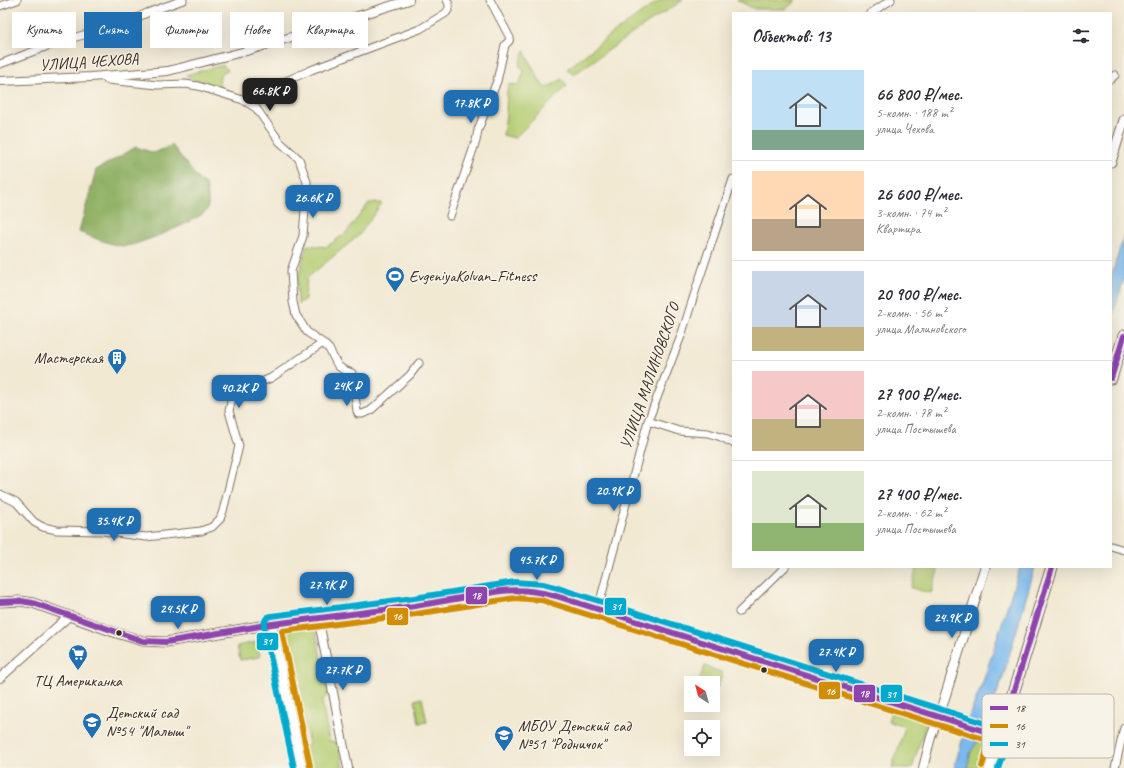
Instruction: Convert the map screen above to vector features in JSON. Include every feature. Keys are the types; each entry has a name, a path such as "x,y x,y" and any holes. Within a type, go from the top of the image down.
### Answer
{"main road":[{"path":"1112,159 1124,120"},
{"path":"1112,375 1124,336"},
{"path":"939,716 985,568"},
{"path":"1013,694 1052,568"},
{"path":"0,602 21,601 49,608 117,633 143,641 154,642 184,640 272,624 414,606 515,590 542,592 982,730"},
{"path":"990,768 993,758"}],"street":[{"path":"0,6 17,0"},
{"path":"0,64 60,41 130,21 183,0"},
{"name":"УЛИЦА ЧЕХОВА","path":"0,80 103,76 168,71 250,50 409,0"},
{"path":"243,100 311,70 420,29 446,13 449,9 447,0"},
{"path":"450,216 476,141 478,130 497,81 506,46 510,38 490,0"},
{"path":"873,12 891,0"},
{"path":"103,76 107,80 158,85 185,84 198,86 243,100 256,108 280,142 299,159 307,182 303,236 291,271 292,302 296,315 307,332 329,349 338,366 352,373 358,414 370,411 410,374 419,363"},
{"name":"УЛИЦА МАЛИНОВСКОГО","path":"598,609 648,421 681,336 732,182"},
{"path":"0,494 16,502 34,522 43,527 58,530 102,531 146,537 201,531 212,527 220,519 223,510 239,446 229,411 234,397 248,388 271,378 323,343"},
{"path":"648,421 679,431 708,433 721,436 732,442"},
{"path":"1112,546 1124,550"},
{"path":"738,612 784,568"},
{"path":"1048,580 1056,568"},
{"path":"0,678 69,616"},
{"path":"318,618 348,768"},
{"path":"272,624 302,768"},
{"path":"923,768 931,736 939,716"},
{"path":"1115,768 1124,728"}],"green space":[{"path":"660,0 683,0 573,75 567,69 605,39"},
{"path":"737,0 796,0 786,9 755,9"},
{"path":"524,51 542,85 547,88 562,79 567,86 515,138 503,135 507,91 509,84 519,85 524,71 519,65"},
{"path":"223,65 228,70 220,75 219,88 201,84 186,75"},
{"path":"172,145 198,179 206,185 208,206 205,212 178,227 130,245 123,246 111,244 79,232 96,170 136,147 154,153"},
{"path":"369,203 382,203 359,235 307,278 305,299 298,304 297,282 307,245 326,247 346,233"},
{"path":"917,568 939,568 931,593 911,588"},
{"path":"308,625 315,626 328,695 322,701 329,741 338,743 343,768 305,768 301,750 309,744 303,711 291,703 278,633 282,629"},
{"path":"257,642 260,657 240,660 237,646"},
{"path":"705,666 723,673 720,681 720,676 701,676"},
{"path":"422,698 427,722 419,723 415,700"},
{"path":"892,710 927,721 912,768 892,768 905,727 888,721"},
{"path":"978,741 982,742 982,758 983,758 981,768 967,768 971,751"}],"water":[{"path":"1124,234 1124,278 1112,319 1112,275"},
{"path":"1020,568 1035,568 997,694 982,694 982,732 971,751 967,768 954,768 970,714 983,682"}],"transit line":[{"name":"18","path":"1112,375 1124,336"},
{"name":"18","path":"1013,694 1052,568"},
{"name":"31","path":"294,768 264,626 267,618 271,616 414,598 515,582 543,584 558,588 982,722"},
{"name":"18","path":"0,602 21,601 33,603 143,641 166,642 272,624 415,606 501,591 522,590 556,596 982,730"},
{"name":"16","path":"310,766 282,631 416,614 515,598 541,600 982,738"},
{"name":"16","path":"982,766 985,758"},
{"name":"31","path":"998,768 1001,758"}],"place":[{"name":"EvgeniyaKolvan_Fitness","path":"395,293"},
{"name":"Мастерская","path":"117,375"},
{"name":"ТЦ Американка","path":"78,671"},
{"name":"Детский сад №54 \"Малыш\"","path":"92,739"},
{"name":"МБОУ Детский сад №51 \"Родничок\"","path":"504,752"}]}
